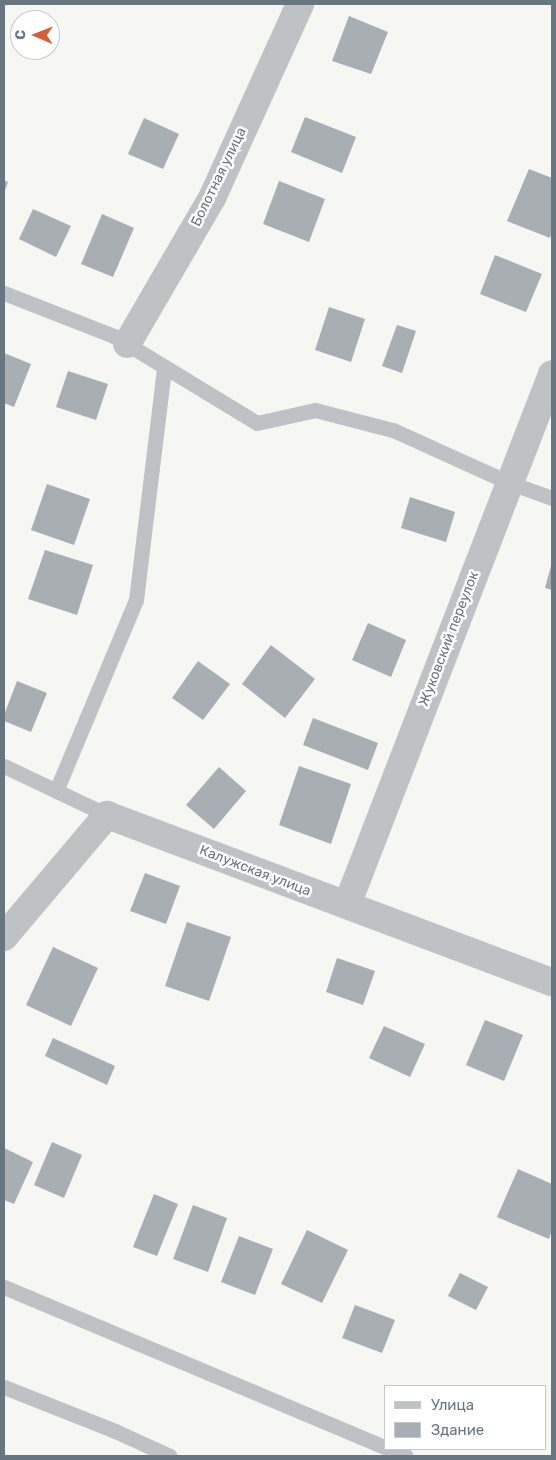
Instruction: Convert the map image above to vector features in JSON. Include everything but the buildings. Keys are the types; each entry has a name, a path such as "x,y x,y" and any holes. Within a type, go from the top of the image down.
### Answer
{"street":[{"name":"Болотная улица","path":"127,344 213,196 300,4"},
{"name":"Жуковский переулок","path":"347,905 552,374"},
{"name":"Калужская улица","path":"107,815 552,982"},
{"path":"4,936 107,815"}],"lane":[{"path":"4,293 114,336 257,423 315,410 393,430 510,483 552,498"},
{"path":"56,791 136,600 164,367"},
{"path":"4,766 107,815"},
{"path":"4,1287 384,1447"},
{"path":"4,1387 115,1431 170,1456"},
{"path":"391,1450 406,1456"}]}
